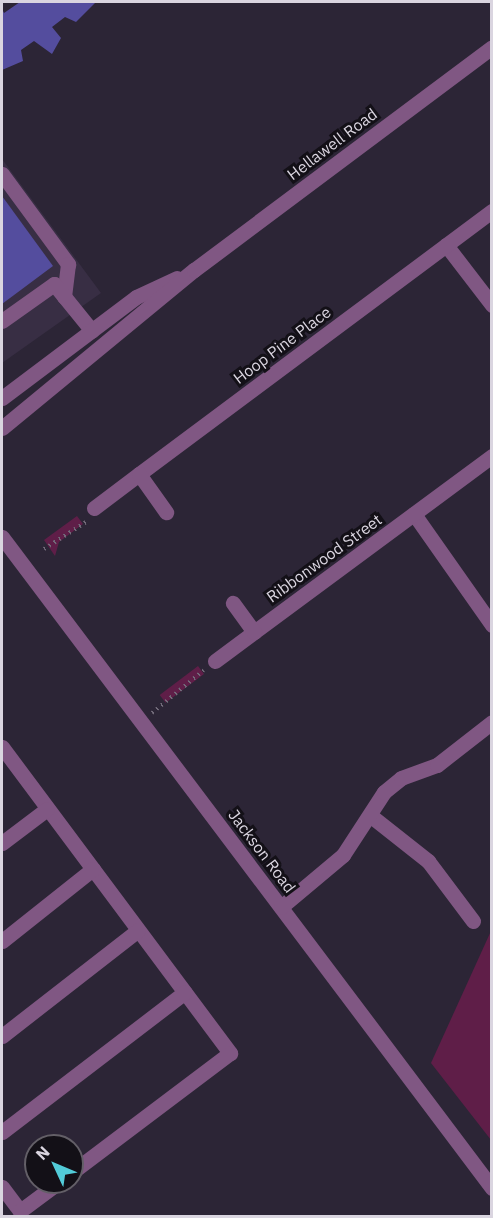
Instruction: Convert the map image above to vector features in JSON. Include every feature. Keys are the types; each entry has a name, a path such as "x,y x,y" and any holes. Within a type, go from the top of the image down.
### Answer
{"street":[{"name":"Hellawell Road","path":"2,428 194,270 492,47"},
{"path":"2,174 68,264 64,297"},
{"name":"Hoop Pine Place","path":"94,508 492,211"},
{"path":"446,245 492,305"},
{"name":"Hellawell Road","path":"2,398 136,297 194,270"},
{"path":"2,321 54,284 92,331"},
{"name":"Ribbonwood Street","path":"215,661 492,456"},
{"path":"139,474 166,512"},
{"path":"414,514 492,625"},
{"name":"Jackson Road","path":"2,537 492,1188"},
{"path":"233,603 254,632"},
{"path":"281,907 343,855 371,816 384,792 402,778 437,765 492,722"},
{"path":"2,747 230,1053 84,1163"},
{"path":"2,843 47,808"},
{"path":"371,816 428,861 473,921"},
{"path":"2,941 93,870"},
{"path":"2,1036 138,930"},
{"path":"2,1132 185,992"},
{"path":"2,1187 20,1211 43,1194"}],"path":[{"path":"44,549 89,520 94,508"},
{"path":"142,721 215,661"}],"shaded area":[{"path":"2,159 101,293 2,363"},
{"path":"77,516 83,524 59,542 55,556 44,540"},
{"path":"198,666 204,674 166,703 160,695"},
{"path":"491,931 492,1139 491,1140 431,1063"}],"building":[{"path":"20,2 96,2 76,22 65,17 52,27 61,38 52,54 34,41 21,50 23,61 2,70 2,9 4,13"},
{"path":"2,196 53,266 2,304"}]}
